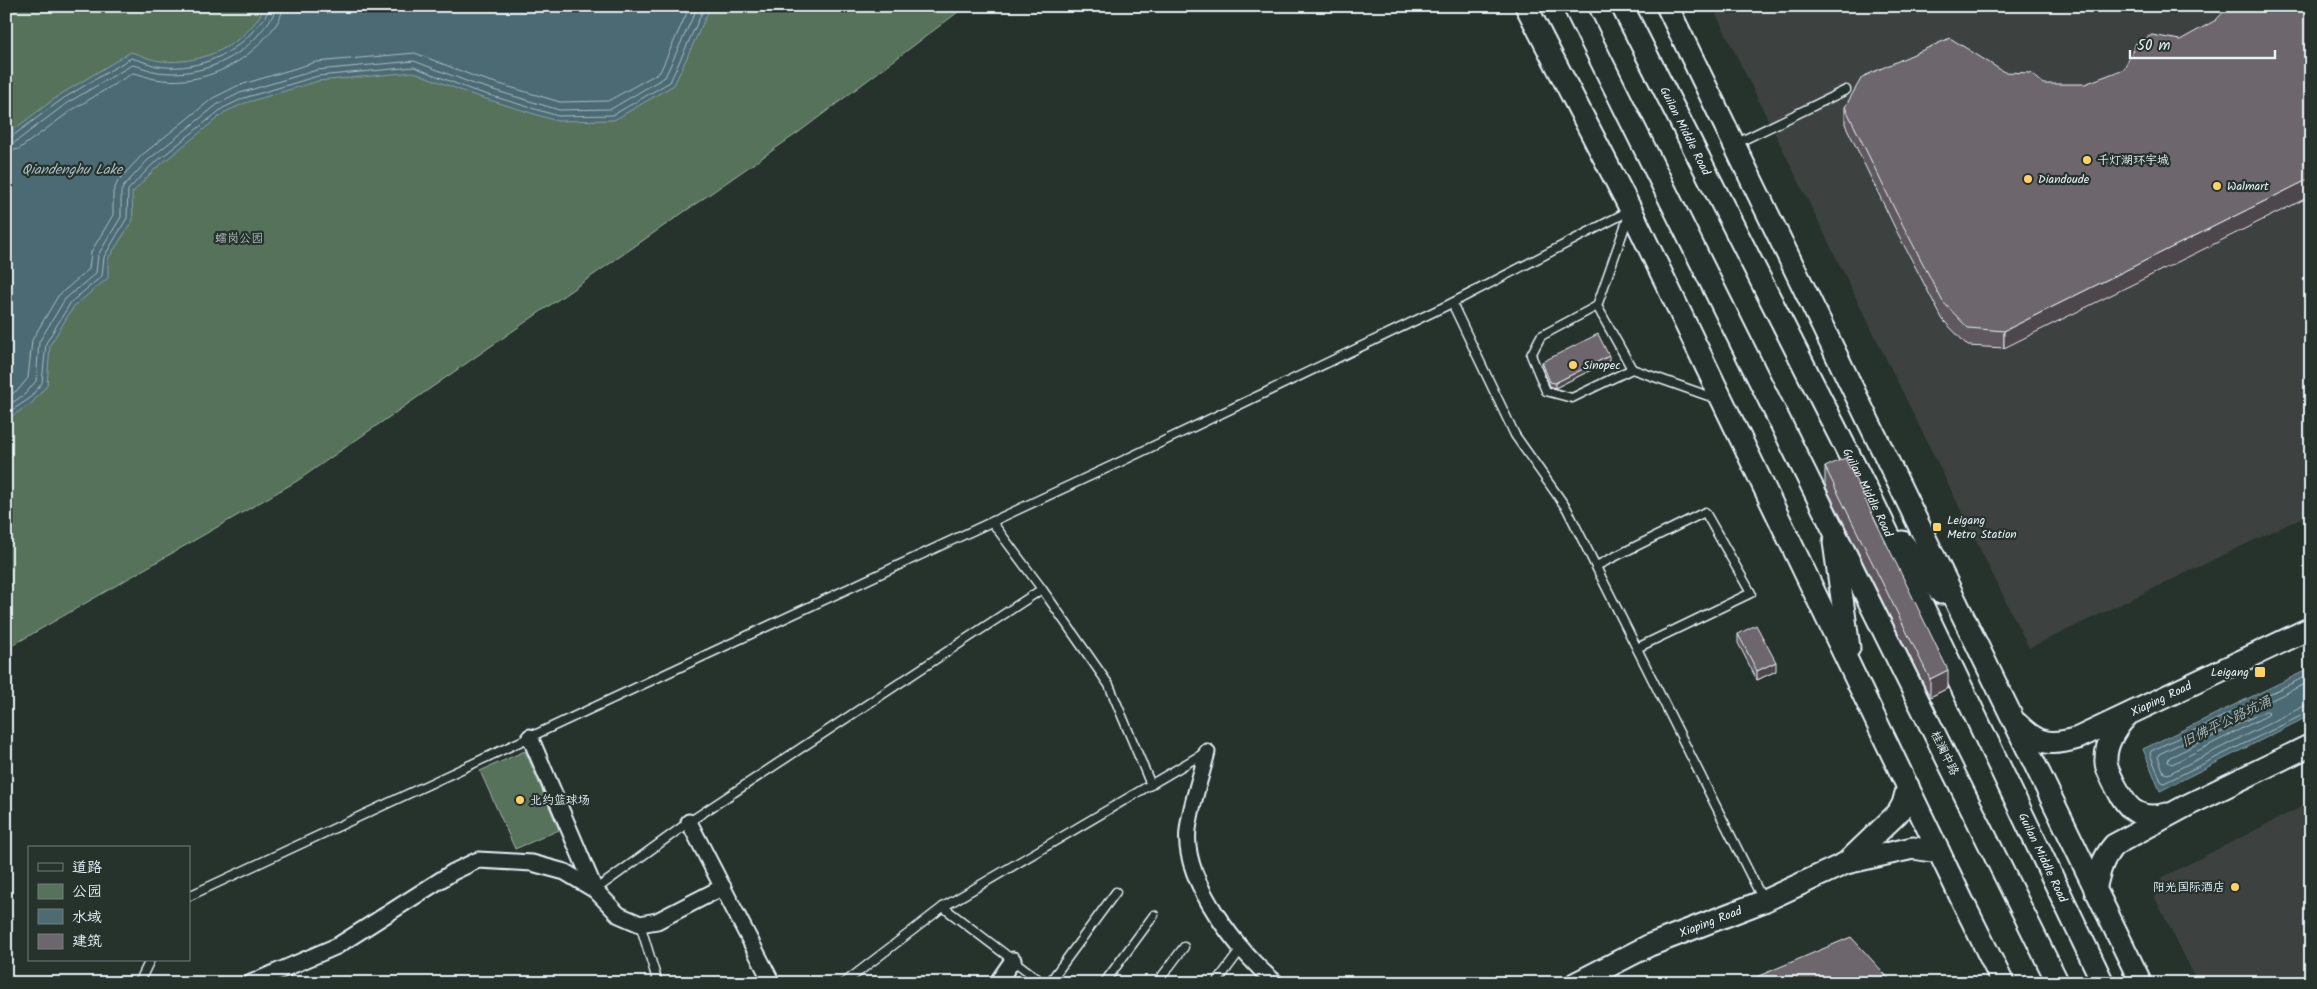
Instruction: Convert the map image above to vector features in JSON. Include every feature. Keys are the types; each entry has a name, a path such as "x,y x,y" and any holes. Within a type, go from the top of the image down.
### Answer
{"main road":[{"path":"1526,6 1631,210 1939,852 2004,983"},
{"path":"1574,6 1832,524 1851,666"},
{"name":"Guilan Middle Road","path":"1622,6 1875,506 2103,983"},
{"path":"1667,6 2141,983"},
{"path":"1875,506 1969,629"},
{"name":"桂澜中路","path":"1832,524 2058,983"},
{"name":"Xiaping Road","path":"2012,718 2030,736 2044,743 2061,743 2078,738 2311,628"},
{"path":"2128,716 2109,741 2105,762 2124,802 2145,816 2175,812"},
{"path":"2095,890 2100,868 2106,855 2114,845 2175,812 2311,745"},
{"name":"Xiaping Road","path":"1846,863 1898,813 1903,804 1908,786"},
{"name":"Xiaping Road","path":"1576,983 1650,945 1764,901 1846,863 1913,848 1939,852"}],"street":[{"path":"530,737 595,890"},
{"path":"1207,752 1188,830 1192,870 1221,922 1258,968 1276,983"},
{"path":"689,822 772,983"},
{"path":"250,983 337,946 453,872 478,860 532,863 565,872 595,890 619,915 640,924 657,921 724,887"},
{"path":"997,983 1013,960"}],"lane":[{"path":"1734,145 1846,90"},
{"path":"190,896 992,522 1452,303 1631,210"},
{"path":"1631,210 1597,306 1541,336 1530,355 1546,391 1572,398 1632,369"},
{"path":"1452,303 1515,435 1567,510 1764,901"},
{"path":"1597,306 1632,369 1723,401"},
{"path":"1596,566 1704,512 1751,593 1637,648"},
{"path":"992,522 1042,589 1109,685 1151,785"},
{"path":"595,890 689,822 1042,589"},
{"path":"844,983 943,907 1207,752"},
{"path":"1049,983 1116,892"},
{"path":"943,907 1044,983"},
{"path":"1104,983 1154,915"},
{"path":"640,924 658,983"},
{"path":"1157,983 1184,946"},
{"path":"1216,983 1242,948"},
{"path":"139,983 149,962"}],"shaded area":[{"path":"1712,6 2311,6 2311,513 2029,648"},
{"name":"阳光国际酒店","path":"2311,802 2311,983 2198,983 2155,898 2163,877"}],"green space":[{"name":"𧒽岗公园","path":"6,6 966,6 799,132 297,481 6,649"},
{"name":"北约篮球场","path":"525,751 559,830 515,849 480,771"}],"water":[{"name":"Qiandenghu Lake","path":"265,6 711,6 674,85 614,120 557,121 470,94 414,72 318,81 245,103 225,112 155,169 132,193 133,220 108,259 108,278 74,306 50,345 47,385 32,403 6,420 6,135 61,94 131,52 150,59 177,61 192,60 222,50 247,32"},
{"name":"旧佛平公路坑涌","path":"2311,668 2311,715 2160,791 2143,749"}],"building":[{"name":"千灯湖环宇城","path":"2229,6 2311,6 2311,178 2004,331 1968,328 1943,302 1896,212 1845,107 1862,77 1950,38 2004,72 2031,73 2044,84 2085,84 2124,69 2136,43 2152,35 2180,40 2216,20"},
{"name":"Sinopec","path":"1598,334 1609,356 1555,383 1550,382 1542,362"},
{"path":"1845,458 1948,670 1930,679 1825,467"},
{"path":"1756,625 1776,662 1757,671 1738,634"},
{"path":"1851,937 1893,983 1742,983"}],"place":[{"name":"千灯湖环宇城","path":"2087,160"},
{"name":"Diandoude","path":"2028,179"},
{"name":"Walmart","path":"2217,186"},
{"name":"Sinopec","path":"1573,365"},
{"name":"Leigang Metro Station","path":"1937,527"},
{"name":"Leigang","path":"2260,672"},
{"name":"北约篮球场","path":"520,800"},
{"name":"阳光国际酒店","path":"2235,887"}]}
